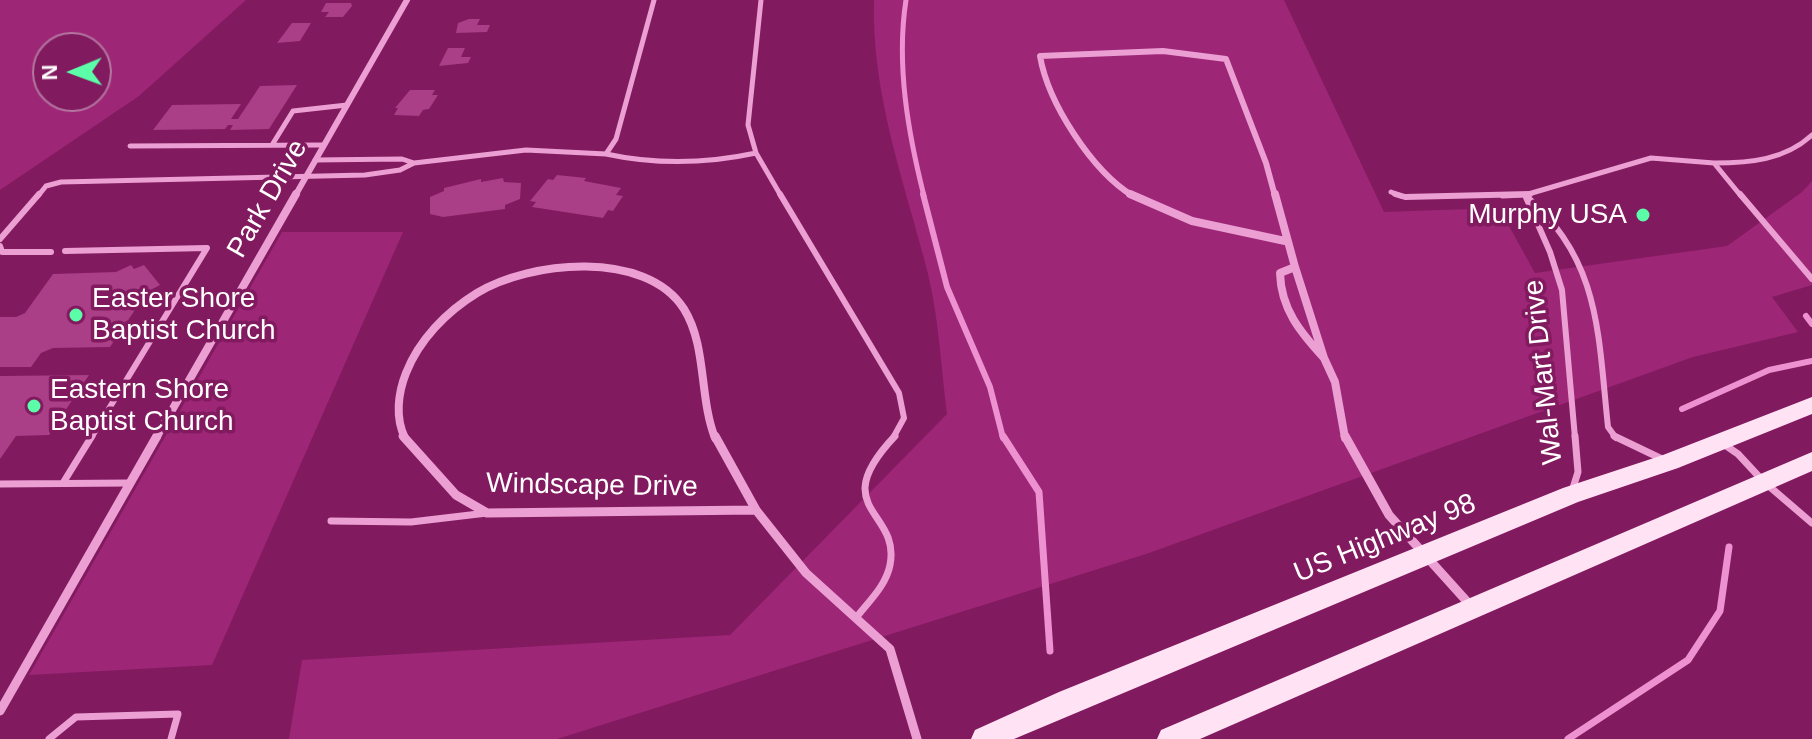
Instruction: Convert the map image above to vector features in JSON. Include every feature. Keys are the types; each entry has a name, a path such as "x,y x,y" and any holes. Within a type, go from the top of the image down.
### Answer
{"main road":[{"name":"US Highway 98","path":"984,739 1068,701 1571,495 1721,443 1812,405"},
{"path":"1170,739 1812,461"}],"street":[{"name":"Park Drive","path":"0,711 407,0"},
{"path":"1285,241 1183,217 1137,197 1110,178 1061,111 1042,74 1040,56 1083,52 1185,52 1226,59 1266,163 1285,241 1335,382 1346,443 1389,515 1472,606"},
{"name":"Windscape Drive","path":"756,510 487,513 467,507 418,455 401,432 397,400 407,370 414,355 435,328 479,292 535,270 576,266 616,269 651,279 685,309 698,349 703,395 711,426 724,458 756,510 806,573 890,649 917,739"},
{"path":"1295,267 1280,273 1279,291 1299,331 1324,358"}],"lane":[{"path":"606,154 616,139 654,0"},
{"path":"761,0 748,125 756,153 905,405 907,416 904,425 880,450 866,474 863,493 868,507 893,549 890,570 856,618"},
{"path":"272,145 293,111 347,105"},
{"path":"1391,192 1420,197 1525,195 1651,158 1714,163 1750,161 1787,153 1804,144 1812,135"},
{"path":"130,146 324,145"},
{"path":"0,239 46,186 61,182 365,175 400,170 414,163 526,150 606,154 677,165 710,163 756,153"},
{"path":"315,160 402,159 414,163"},
{"path":"1714,163 1812,279"},
{"name":"Wal-Mart Drive","path":"1525,195 1544,208 1569,240 1593,298 1608,427 1616,438 1670,462"},
{"name":"Wal-Mart Drive","path":"1525,195 1550,252 1562,290 1578,472 1571,495"},
{"path":"0,246 2,252 51,252"},
{"path":"63,483 207,248 65,251"},
{"path":"1721,443 1738,454 1763,481 1812,523"},
{"path":"0,484 129,483"},
{"path":"331,521 411,522 487,513"},
{"path":"49,739 76,717 178,714 171,739"}],"shaded area":[{"path":"0,0 246,0 139,96 0,190"},
{"path":"874,0 1284,0 1384,212 1499,208 1535,273 1727,246 1802,192 1812,181 1812,285 1772,297 1798,332 1693,357 1149,553 557,739 289,739 302,660 730,635 947,414 932,291 891,138 878,70"},
{"path":"282,232 403,232 212,665 29,675"}],"building":[{"path":"326,3 351,3 352,6 343,17 325,17 329,12 321,12"},
{"path":"480,19 477,25 490,25 487,32 456,33 458,23"},
{"path":"292,23 311,23 300,41 277,43"},
{"path":"448,48 465,48 461,57 471,57 468,63 439,66"},
{"path":"297,85 269,129 230,130 233,125 228,125 225,129 153,130 172,105 241,104 231,119 238,119 260,86"},
{"path":"410,90 435,90 432,95 438,95 429,109 423,110 419,116 394,115 398,108 395,108"},
{"path":"557,175 586,178 584,181 621,188 616,195 623,196 613,211 608,210 603,218 532,207 536,202 530,201 548,179 553,180"},
{"path":"503,178 504,182 521,183 520,199 505,205 505,209 443,217 430,214 430,197 444,191 444,188 481,179 481,182"},
{"name":"Easter Shore Baptist Church","path":"131,265 134,269 144,265 160,285 147,292 110,347 53,348 41,353 31,367 0,367 0,317 16,317 25,313 53,274 116,272"},
{"name":"Eastern Shore Baptist Church","path":"89,375 49,435 16,436 0,459 0,376"}],"waterway":[{"path":"906,0 902,49 905,98 924,196"},
{"path":"923,194 947,287 990,387 1003,438"},
{"path":"1806,316 1812,324"},
{"path":"1682,409 1769,370 1812,361"},
{"path":"1003,436 1039,492 1050,651"},
{"path":"1568,739 1688,660 1720,611 1729,547"}],"place":[{"name":"Murphy USA","path":"1643,215"},
{"name":"Easter Shore Baptist Church","path":"76,315"},
{"name":"Eastern Shore Baptist Church","path":"34,406"}]}
